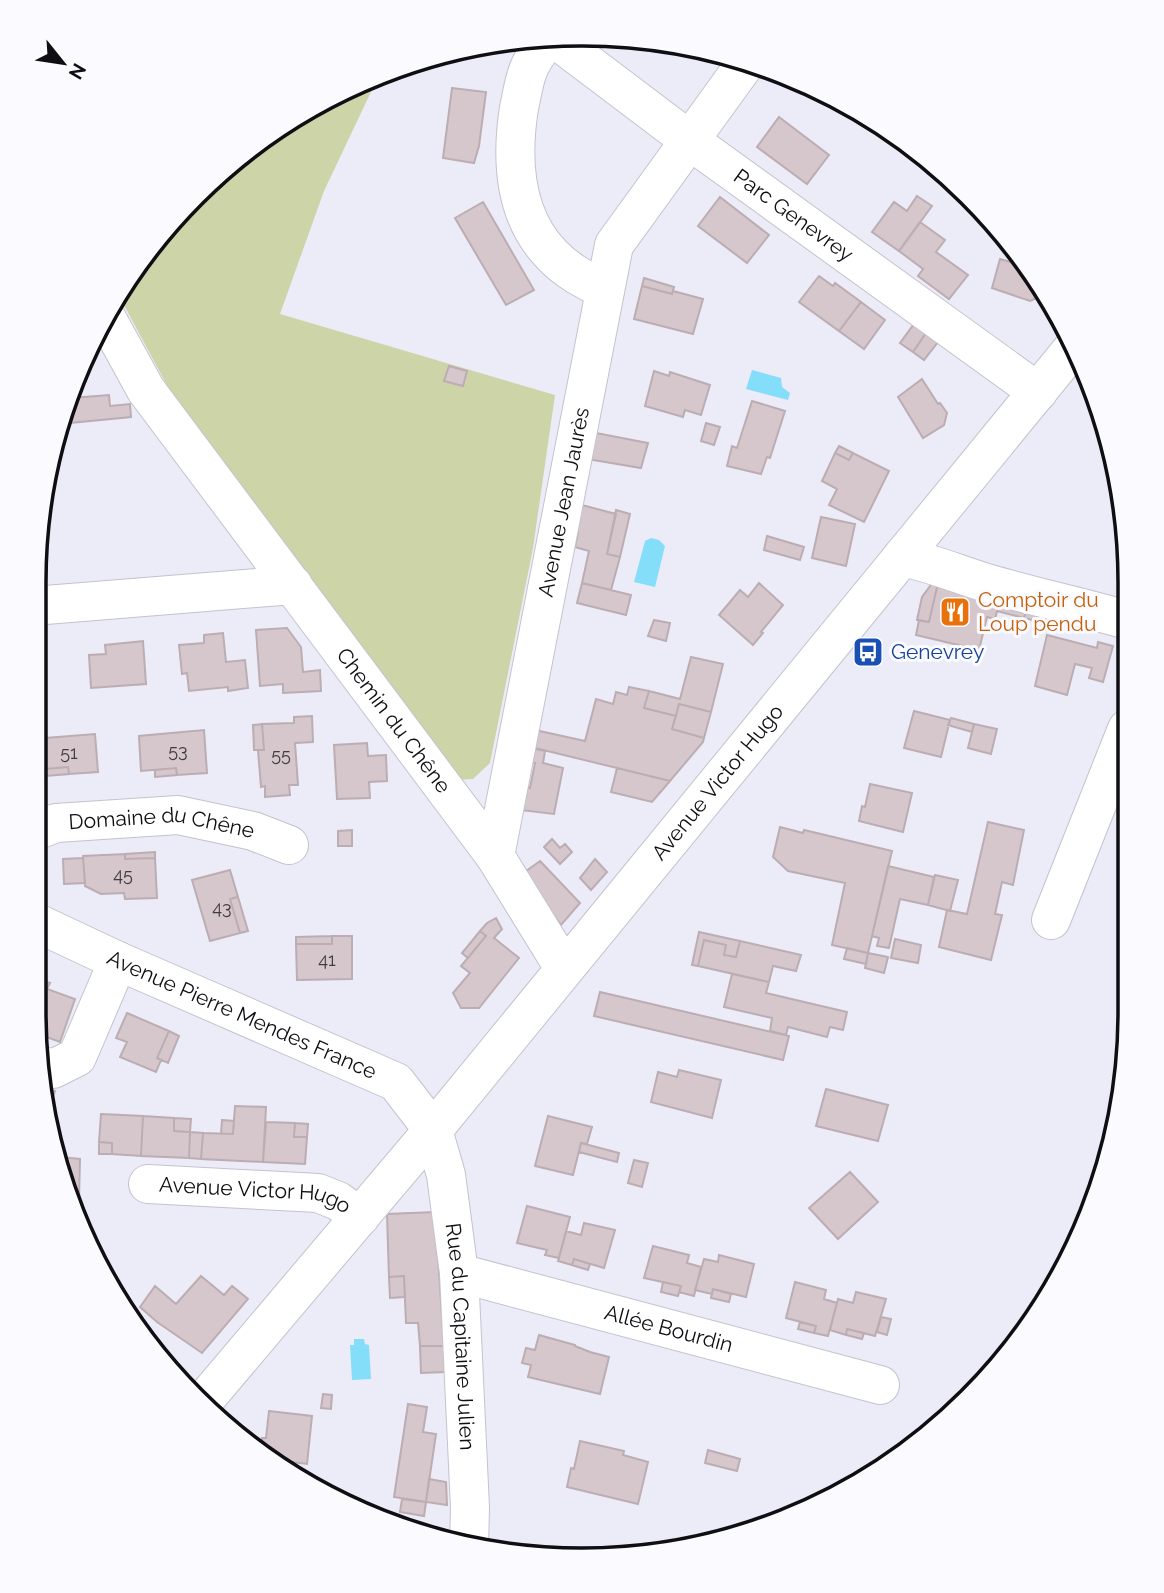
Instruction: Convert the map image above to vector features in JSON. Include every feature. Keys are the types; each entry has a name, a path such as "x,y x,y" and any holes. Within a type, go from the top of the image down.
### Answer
{"street":[{"name":"Parc Genevrey","path":"565,46 1038,392"},
{"name":"Parc Genevrey","path":"542,47 529,68 521,96 514,160 519,194 531,227 550,253 574,274 605,290"},
{"name":"Avenue Jean Jaurès","path":"495,856 614,245 741,70"},
{"name":"Chemin du Chêne","path":"111,326 146,390 495,856"},
{"name":"Avenue Victor Hugo","path":"209,1395 433,1130 1068,355"},
{"path":"902,557 937,564 958,575 1118,618"},
{"path":"46,605 293,585"},
{"path":"1051,920 1118,754"},
{"name":"Domaine du Chêne","path":"46,827 56,823 177,814 253,831 289,845"},
{"path":"495,856 564,968"},
{"name":"Avenue Pierre Mendes France","path":"46,927 396,1083 433,1130"},
{"path":"49,1068 54,1069 78,1057 118,961"},
{"name":"Rue du Capitaine Julien","path":"433,1130 446,1175 459,1273 469,1535"},
{"name":"Avenue Victor Hugo","path":"148,1184 318,1193 338,1201 360,1217"},
{"name":"Allée Bourdin","path":"459,1273 880,1385"}],"green space":[{"path":"373,88 324,191 280,314 555,395 533,548 490,763 473,779 456,780 184,417 123,304 156,255 228,179 255,156 314,117"}],"water":[{"path":"752,370 781,378 782,387 790,393 788,400 746,389"},
{"path":"651,538 659,540 665,546 655,587 634,582 645,541"},
{"path":"354,1339 364,1339 365,1344 369,1345 371,1379 352,1380 350,1345 354,1345"}],"building":[{"path":"452,88 486,92 474,163 443,158"},
{"path":"779,117 829,155 807,184 757,147"},
{"path":"917,196 932,206 899,251 872,232 894,202 907,211"},
{"path":"720,197 769,235 747,263 698,226"},
{"path":"483,202 534,290 506,305 455,218"},
{"path":"920,222 945,240 936,252 968,275 949,299 918,276 923,269 899,251"},
{"path":"1000,259 1013,263 1037,298 1030,301 992,288"},
{"path":"819,276 833,286 835,283 861,302 839,331 799,302"},
{"path":"644,278 674,287 672,294 642,286"},
{"path":"642,286 703,299 693,334 634,319"},
{"path":"861,302 885,320 864,349 839,331"},
{"path":"914,324 926,333 913,352 900,343"},
{"path":"926,333 938,342 924,360 913,352"},
{"path":"449,366 467,371 463,386 444,381"},
{"path":"654,371 669,376 670,372 710,385 701,415 685,410 683,417 645,406"},
{"path":"922,379 947,413 944,425 923,438 898,397"},
{"path":"109,395 110,406 130,404 131,417 70,423 79,397"},
{"path":"752,401 785,411 770,458 767,457 761,474 727,466 732,446 737,448"},
{"path":"706,423 720,427 714,445 701,441"},
{"path":"591,432 648,443 641,468 587,459"},
{"path":"839,446 853,453 849,460 835,453"},
{"path":"835,453 849,460 853,453 889,471 864,522 829,505 837,489 822,481"},
{"path":"578,504 616,514 607,554 620,557 611,590 582,583 589,551 575,547 578,532 574,531"},
{"path":"616,510 630,514 620,557 607,554"},
{"path":"821,517 855,524 846,566 812,558"},
{"path":"767,536 804,547 800,560 764,550"},
{"path":"933,582 938,583 929,622 917,620 922,597"},
{"path":"582,583 631,595 626,615 577,603"},
{"path":"759,583 783,605 753,645 719,615 740,590 748,597"},
{"path":"938,583 1029,602 1024,618 997,611 995,619 987,617 979,650 916,635 919,620 929,622"},
{"path":"1029,602 1057,609 1053,625 1024,618"},
{"path":"654,620 670,623 666,641 648,636"},
{"path":"287,628 301,647 303,672 320,670 321,691 283,693 283,684 260,686 256,630"},
{"path":"223,633 226,662 245,660 248,688 189,691 187,673 182,674 179,645 204,643 204,635"},
{"path":"1047,635 1097,648 1098,642 1113,646 1103,682 1089,678 1092,668 1075,664 1067,695 1035,686"},
{"path":"143,641 146,684 91,688 89,655 106,654 105,645"},
{"path":"691,657 723,664 711,712 679,704 676,716 644,708 649,691 680,699"},
{"path":"629,687 649,691 644,708 676,716 672,729 704,738 670,781 531,747 535,730 585,741 596,699 613,704 616,692 627,695"},
{"path":"679,704 711,712 704,738 672,729"},
{"path":"914,711 950,720 941,757 904,748"},
{"path":"312,716 313,742 295,743 298,785 289,785 290,795 265,797 265,786 261,787 258,750 264,750 262,724 294,723 294,717"},
{"path":"951,718 974,724 972,732 948,725"},
{"path":"262,724 264,750 254,750 253,725"},
{"path":"974,724 997,729 991,754 968,748"},
{"path":"204,730 207,773 177,775 176,768 141,771 139,736"},
{"path":"95,734 98,772 69,774 68,767 46,769 46,738"},
{"path":"367,743 368,756 386,755 387,781 369,782 370,798 337,799 334,745"},
{"path":"531,748 545,751 543,763 563,768 554,814 520,810 524,787 530,788 535,763 528,761"},
{"path":"68,767 69,774 46,776 46,769"},
{"path":"176,768 177,775 155,777 155,770"},
{"path":"617,768 670,781 652,802 611,792"},
{"path":"870,784 912,793 903,832 859,821"},
{"path":"988,822 1024,830 1013,885 1002,882 995,914 1002,915 991,960 939,947 947,910 967,914"},
{"path":"780,827 892,851 868,953 832,945 845,883 788,871 773,857"},
{"path":"352,830 352,846 338,846 338,831"},
{"path":"552,839 560,848 565,844 572,852 560,864 544,847"},
{"path":"155,852 155,858 125,859 125,854"},
{"path":"125,854 125,859 155,858 157,898 125,899 124,893 101,894 85,886 83,856"},
{"path":"83,858 85,883 64,884 63,859"},
{"path":"595,859 607,872 591,890 580,878"},
{"path":"540,861 580,903 561,925 522,874"},
{"path":"888,866 934,877 928,905 900,899 889,948 877,946 879,938 872,936"},
{"path":"230,870 238,897 230,899 240,933 210,941 192,880"},
{"path":"935,875 958,880 950,911 928,905"},
{"path":"238,897 248,931 240,933 230,899"},
{"path":"496,918 502,929 494,938 519,958 479,1008 461,1008 453,993 470,973 461,966 486,936 480,931"},
{"path":"480,931 486,936 468,958 462,953"},
{"path":"699,932 740,941 736,957 724,955 726,945 704,940 698,966 692,965"},
{"path":"332,936 332,944 296,944 296,937"},
{"path":"332,936 352,936 352,979 297,980 296,944 332,944"},
{"path":"895,939 921,945 918,963 891,958"},
{"path":"704,940 726,945 724,955 736,957 740,941 801,955 796,971 773,966 769,982 698,966"},
{"path":"847,948 868,953 866,964 844,959"},
{"path":"868,953 888,957 884,973 865,968"},
{"path":"732,974 769,982 766,993 847,1012 843,1030 830,1027 827,1037 788,1027 786,1035 770,1031 772,1018 724,1007"},
{"path":"46,982 50,983 47,989 75,999 60,1042 47,1037"},
{"path":"600,992 789,1036 783,1060 594,1016"},
{"path":"127,1013 169,1031 157,1058 161,1060 156,1072 120,1057 127,1042 116,1038"},
{"path":"169,1031 179,1036 168,1063 157,1058"},
{"path":"679,1070 721,1080 712,1118 651,1102 658,1072 677,1077"},
{"path":"826,1089 888,1105 878,1141 816,1126"},
{"path":"235,1106 266,1107 263,1162 201,1159 203,1133 233,1134"},
{"path":"101,1114 143,1116 141,1156 112,1154 112,1143 99,1142"},
{"path":"143,1116 174,1118 174,1131 190,1132 189,1158 141,1156"},
{"path":"548,1116 592,1127 587,1144 581,1143 573,1175 535,1166"},
{"path":"174,1118 191,1119 190,1132 174,1131"},
{"path":"222,1120 234,1121 233,1134 221,1134"},
{"path":"266,1122 295,1123 294,1137 307,1137 305,1164 263,1162"},
{"path":"295,1123 308,1124 307,1137 294,1137"},
{"path":"190,1132 203,1133 201,1159 189,1158"},
{"path":"99,1142 112,1143 112,1154 99,1154"},
{"path":"581,1143 619,1153 617,1162 579,1152"},
{"path":"66,1158 80,1159 79,1197"},
{"path":"634,1160 648,1163 642,1187 628,1183"},
{"path":"850,1172 878,1202 838,1239 809,1208"},
{"path":"527,1206 570,1217 559,1258 545,1255 547,1250 517,1243"},
{"path":"435,1212 444,1346 420,1346 418,1323 406,1323 404,1276 389,1277 387,1214"},
{"path":"584,1223 615,1230 604,1268 574,1259 572,1265 558,1261 566,1231 581,1235"},
{"path":"653,1246 689,1255 687,1263 701,1267 694,1296 679,1292 681,1286 644,1278"},
{"path":"719,1255 754,1264 746,1297 713,1289 712,1294 695,1290 704,1259 718,1262"},
{"path":"574,1259 590,1264 588,1270 572,1265"},
{"path":"201,1276 224,1295 232,1286 248,1299 202,1353 140,1307 155,1286 176,1304"},
{"path":"404,1276 405,1297 390,1298 389,1277"},
{"path":"663,1282 681,1286 678,1296 661,1292"},
{"path":"795,1282 826,1290 824,1299 837,1303 828,1336 814,1333 816,1326 786,1318"},
{"path":"713,1289 731,1294 729,1302 711,1298"},
{"path":"856,1292 886,1299 875,1336 847,1329 846,1335 830,1330 838,1299 853,1303"},
{"path":"881,1317 891,1319 887,1335 877,1332"},
{"path":"800,1322 816,1326 814,1333 798,1329"},
{"path":"847,1329 864,1333 862,1339 846,1335"},
{"path":"539,1335 609,1357 600,1394 528,1377 531,1365 522,1363 526,1348 535,1350"},
{"path":"420,1346 444,1346 446,1372 421,1373"},
{"path":"323,1394 332,1395 331,1409 321,1408"},
{"path":"408,1404 427,1407 423,1432 436,1434 426,1502 394,1497"},
{"path":"269,1411 312,1416 307,1464 292,1462 284,1457 262,1442 262,1438 266,1438"},
{"path":"580,1441 624,1451 623,1455 648,1462 638,1504 567,1487"},
{"path":"708,1450 740,1459 737,1471 705,1463"},
{"path":"429,1479 446,1482 447,1505 426,1502"},
{"path":"402,1499 426,1502 424,1516 400,1512"}],"place":[{"name":"Comptoir du Loup pendu","path":"955,612"},
{"name":"Genevrey","path":"868,652"}]}
